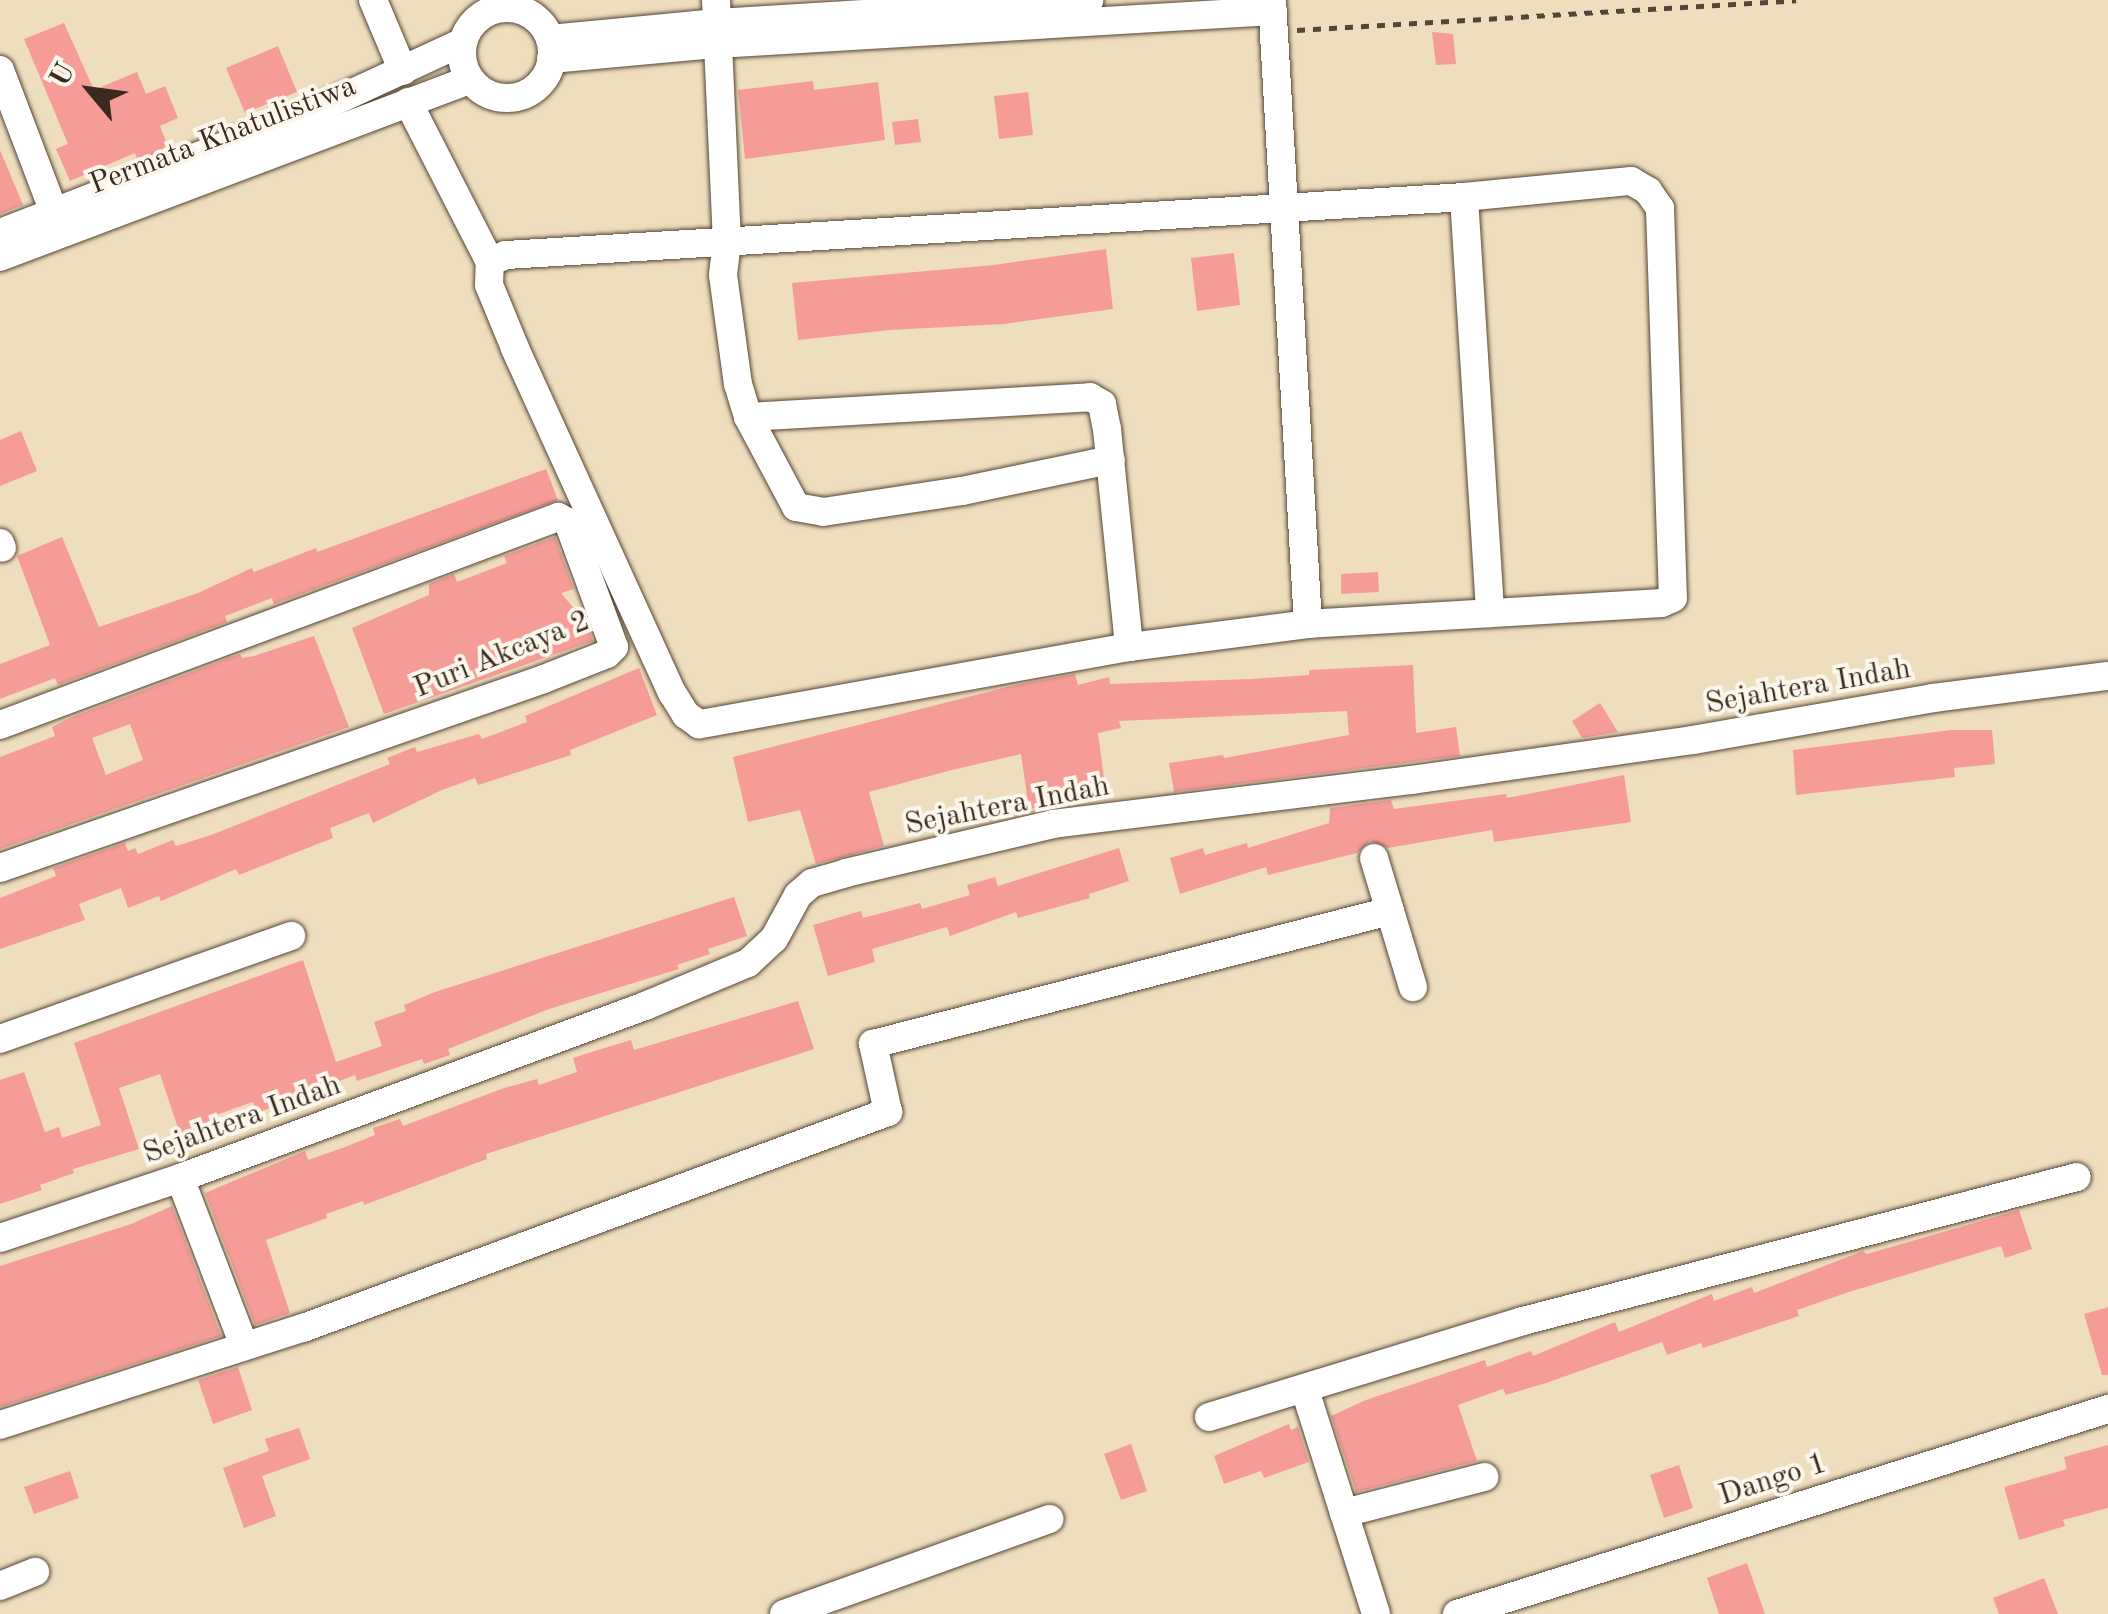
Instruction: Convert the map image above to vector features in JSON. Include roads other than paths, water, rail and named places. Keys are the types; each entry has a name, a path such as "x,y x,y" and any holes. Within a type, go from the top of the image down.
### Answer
{"street":[{"path":"372,0 403,71"},
{"path":"551,49 717,22 1088,0"},
{"path":"501,8 531,14 551,49 544,80 521,97 492,97 470,80 463,66 463,42 474,22 501,8"},
{"path":"717,22 1187,8 1273,14 1308,624"},
{"path":"717,22 727,242 723,275 738,384 748,417 785,492 805,512 962,491 1110,460"},
{"path":"0,233 58,222 463,42"},
{"path":"0,70 58,222"},
{"name":"Permata Khatulistiwa","path":"0,257 58,222 470,80"},
{"path":"408,102 490,262 489,285 672,693 686,715 699,724 1129,647 1308,624 1661,602 1673,598 1660,208 1648,192 1631,181 1464,197 506,255 490,262"},
{"path":"1464,197 1490,613"},
{"path":"748,417 1090,396 1102,404 1129,647"},
{"name":"Puri Akcaya 2","path":"0,725 558,517 568,522 612,639 612,652 544,679 0,868"},
{"name":"Sejahtera Indah","path":"0,1238 180,1178 645,1006 748,963 774,938 798,895 812,883 846,873 1053,824 1412,780 1693,740 1933,698 2108,676"},
{"path":"1374,858 1413,987"},
{"path":"0,1424 244,1346 888,1112 873,1044 1390,912"},
{"path":"0,1039 291,936"},
{"path":"1209,1418 1523,1321 2076,1176"},
{"path":"180,1178 244,1346"},
{"path":"1305,1390 1376,1614"},
{"name":"Dango 1","path":"1458,1614 2108,1409"},
{"path":"1344,1513 1484,1476"},
{"path":"784,1614 1048,1519"},
{"path":"0,1586 35,1572"}]}
